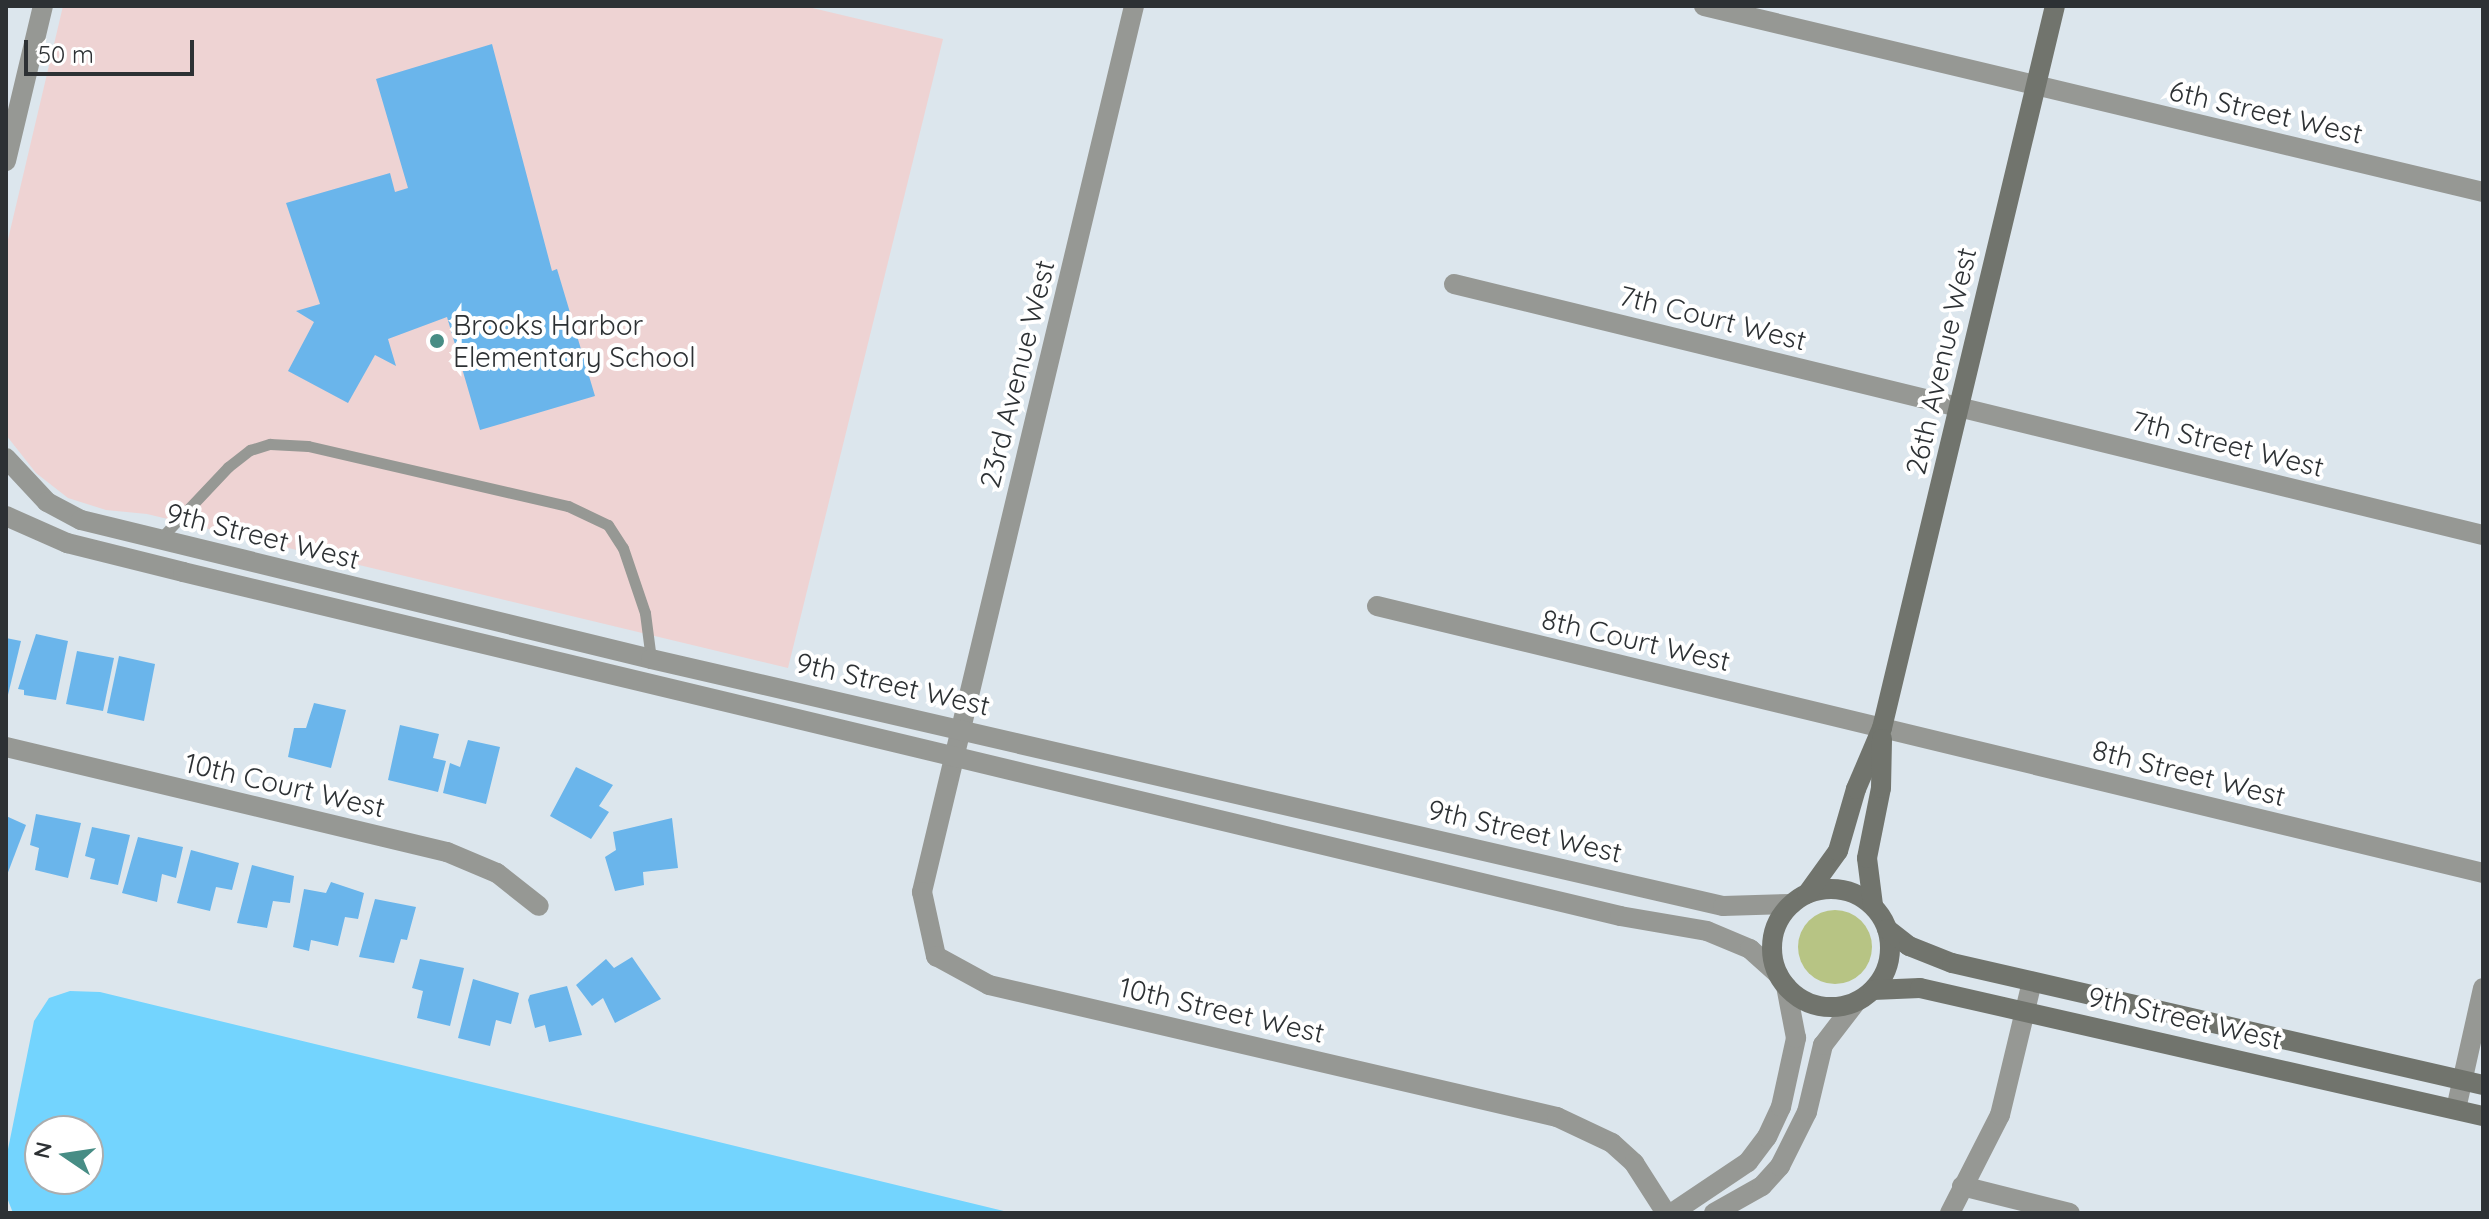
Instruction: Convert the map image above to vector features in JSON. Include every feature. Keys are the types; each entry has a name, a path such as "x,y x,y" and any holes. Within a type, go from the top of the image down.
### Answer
{"street":[{"path":"6,161 43,6"},
{"name":"23rd Avenue West","path":"953,755 1134,6"},
{"name":"6th Street West","path":"1704,6 2483,192"},
{"name":"26th Avenue West","path":"1799,899 1838,851 1856,789 1882,728 2055,6"},
{"name":"7th Court West","path":"1454,284 1959,407"},
{"name":"7th Street West","path":"1959,407 2483,535"},
{"name":"9th Street West","path":"6,458 60,512 160,539 651,659 960,727 1723,906 1799,899"},
{"name":"9th Street West","path":"6,516 67,543 1620,916 1707,931 1750,949 1782,980"},
{"name":"8th Court West","path":"1377,606 1882,728"},
{"name":"26th Avenue West","path":"1873,905 1867,858 1881,788 1882,728"},
{"name":"8th Street West","path":"1882,728 2483,873"},
{"name":"10th Court West","path":"6,747 447,852 497,873 539,906"},
{"name":"10th Street West","path":"953,755 922,892 936,956 961,973 989,985 1557,1117 1612,1143 1634,1163 1669,1213"},
{"path":"1669,1213 1748,1162 1767,1137 1781,1107 1796,1038 1773,936 1799,899 1841,889 1873,905 1887,929 1889,961 1865,996 1823,1045 1807,1112 1780,1166 1749,1195 1714,1213"},
{"name":"9th Street West","path":"1887,929 1927,955 2483,1085"},
{"path":"1782,980 1811,1003 1842,1006 1865,996"},
{"path":"1950,1213 2000,1115 2032,982"},
{"name":"9th Street West","path":"1865,996 1920,988 2483,1116"},
{"path":"2456,1109 2483,988"},
{"path":"1962,1186 2070,1213"}],"lane":[{"path":"160,539 228,467 250,450 270,444 308,446 568,506 608,525 623,548 645,613 651,659"}],"shaded area":[{"name":"Brooks Harbor Elementary School","path":"63,6 804,6 943,39 788,668 147,514 106,510 68,498 36,473 6,435 6,248"}],"green space":[{"path":"1828,910 1842,910 1856,916 1866,926 1872,947 1870,961 1856,978 1842,984 1828,984 1814,978 1804,968 1798,954 1798,940 1804,926 1814,916"}],"water":[{"path":"70,991 100,992 1012,1213 13,1213 6,1195 6,1159 34,1021 49,998"}],"building":[{"path":"492,44 552,271 557,269 595,396 480,430 447,317 388,339 396,366 375,355 348,403 288,371 314,322 296,311 320,304 286,203 390,173 395,192 408,188 376,79"},
{"path":"36,634 68,641 56,700 24,695 24,690 18,689"},
{"path":"6,638 21,641 7,699 6,699"},
{"path":"77,651 114,658 103,711 66,704"},
{"path":"119,656 155,664 144,721 107,713"},
{"path":"314,703 346,710 331,768 288,757 294,728 306,728"},
{"path":"400,725 439,734 433,758 446,761 438,792 388,780"},
{"path":"468,740 500,747 486,804 443,793 450,763 460,767"},
{"path":"576,767 613,785 599,806 609,812 591,839 550,816"},
{"path":"36,814 81,823 68,878 35,870 39,848 30,845"},
{"path":"6,816 26,825 7,875 6,875"},
{"path":"672,818 678,868 643,872 644,885 615,891 605,857 616,850 613,832"},
{"path":"92,827 130,835 118,885 90,879 95,859 85,856"},
{"path":"138,837 183,847 176,878 162,874 157,902 122,893"},
{"path":"191,850 239,863 232,890 216,887 210,911 177,903"},
{"path":"252,865 294,876 290,903 273,901 267,928 237,923"},
{"path":"331,882 364,893 358,919 345,917 338,946 311,940 309,951 293,947 304,889 326,893"},
{"path":"375,899 416,907 407,940 401,939 394,963 359,957"},
{"path":"632,957 661,999 615,1023 603,998 592,1006 576,985 606,959 614,968"},
{"path":"420,959 464,968 450,1026 417,1018 423,991 412,988"},
{"path":"473,979 519,993 511,1024 496,1020 490,1046 458,1038"},
{"path":"567,986 582,1035 549,1042 545,1025 535,1028 528,1000 530,995"}],"place":[{"name":"Brooks Harbor Elementary School","path":"437,341"}]}
